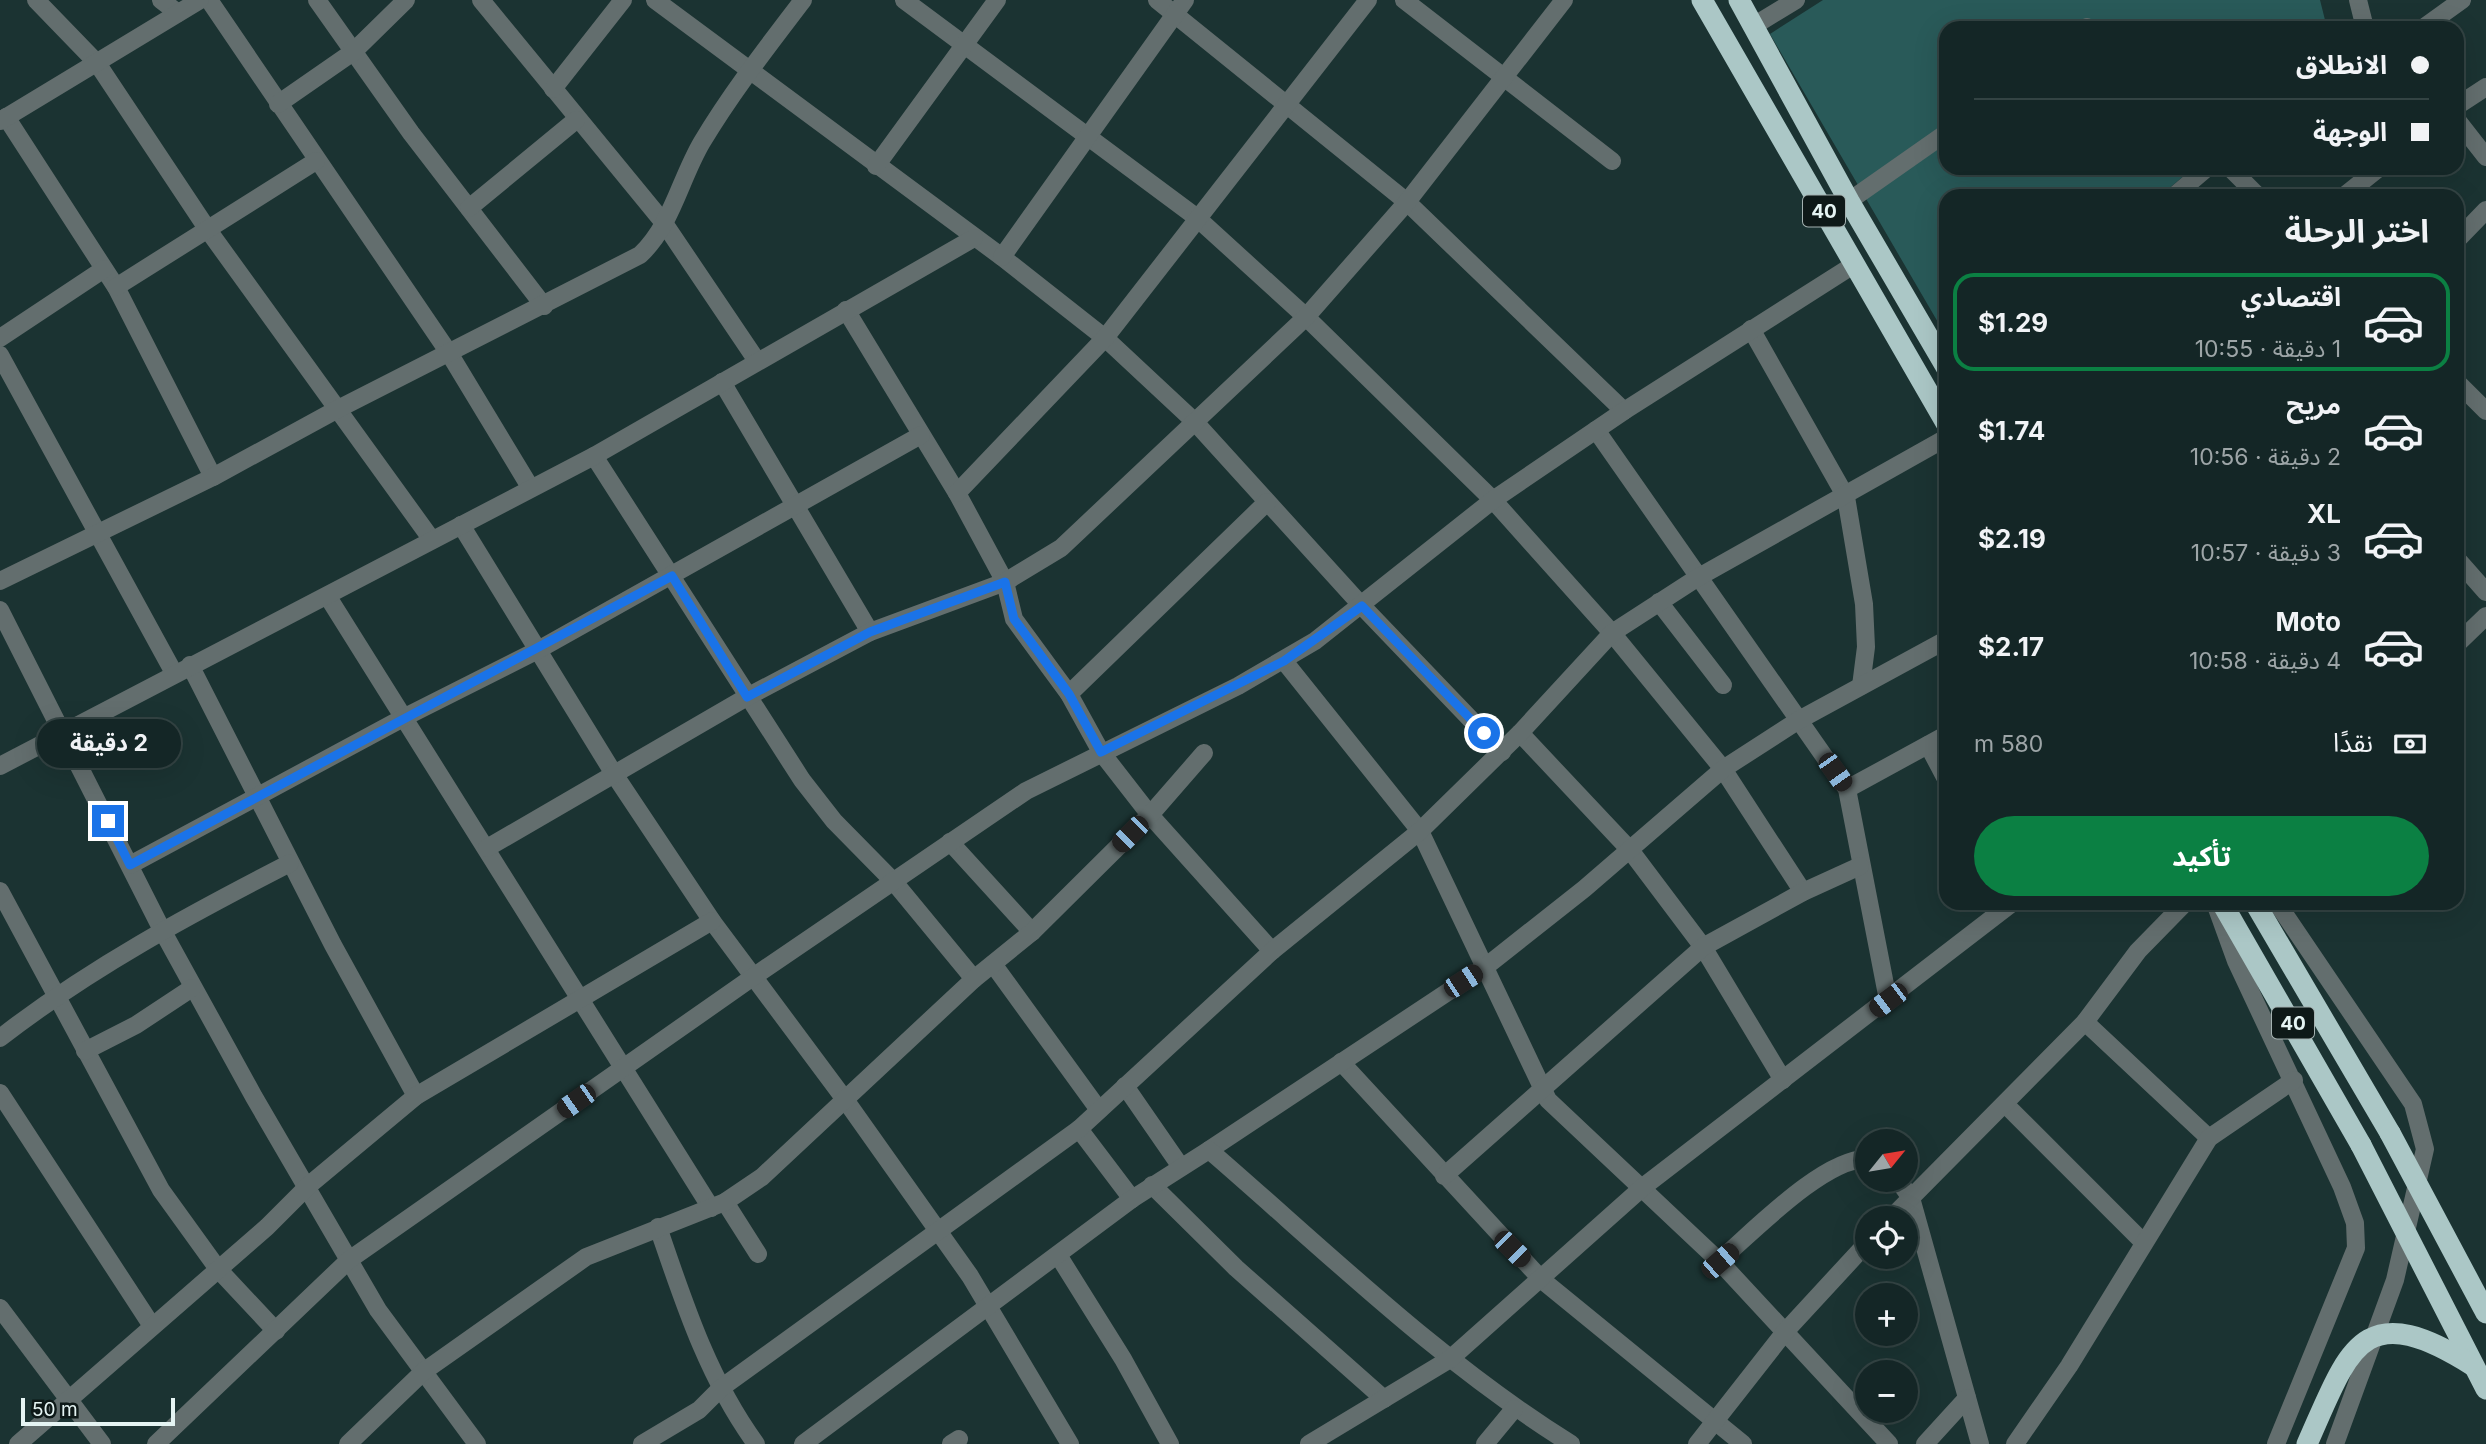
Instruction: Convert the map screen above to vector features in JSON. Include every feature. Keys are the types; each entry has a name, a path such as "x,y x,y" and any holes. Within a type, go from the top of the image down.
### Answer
{"highway":[{"name":"40","path":"1702,0 1939,411"},
{"name":"40","path":"1740,0 1849,201 1939,355"},
{"name":"40","path":"2226,910 2361,1145 2474,1366"},
{"name":"40","path":"2259,910 2390,1133 2486,1313"},
{"path":"2306,1444 2347,1359 2353,1351 2382,1333 2407,1334 2423,1339 2474,1366 2486,1389"}],"street":[{"path":"36,0 97,63 208,230 432,540"},
{"path":"161,0 178,13"},
{"path":"200,0 3,119 116,287 214,477"},
{"path":"209,0 449,354 530,487"},
{"path":"317,0 544,306"},
{"path":"278,104 353,52 406,0"},
{"path":"481,0 576,120 664,223 757,361"},
{"path":"553,89 623,0"},
{"path":"655,0 1002,257 1105,338 1194,421 1362,606 1502,752"},
{"path":"0,581 214,477 336,410 640,255 652,244 664,223 701,143 749,71 803,0"},
{"path":"904,0 966,43 1196,216 1306,317 1493,500 1612,632 1723,769 1803,892"},
{"path":"876,166 997,0"},
{"path":"1157,0 1180,7 1288,105 1407,202 1624,411"},
{"path":"957,493 1105,338 1196,216 1288,105 1368,0"},
{"path":"1404,0 1612,160"},
{"path":"486,848 747,697 870,632 1005,582 1061,548 1306,317 1407,202 1507,77 1564,0"},
{"path":"1755,25 1796,0"},
{"path":"2358,0 2363,21"},
{"path":"2433,21 2462,0"},
{"path":"1002,257 1180,7"},
{"path":"2464,102 2486,88"},
{"path":"470,208 576,120"},
{"path":"2464,129 2486,157"},
{"path":"1849,201 1939,138"},
{"path":"116,287 316,161"},
{"path":"2182,189 2199,175"},
{"path":"2237,175 2251,189"},
{"path":"2353,189 2370,175"},
{"path":"2464,233 2486,210"},
{"path":"0,766 182,669 328,597 530,487 593,456 974,238"},
{"path":"156,1444 349,1260 753,977 1026,791 1284,661 1362,606 1493,500 1624,411 1855,264"},
{"path":"0,338 104,269"},
{"path":"846,310 957,493 1005,582 1014,619 1069,694 1101,752 1150,815 1272,951"},
{"path":"1751,329 1846,497 1864,604 1866,648 1861,686"},
{"path":"0,355 97,536 182,669 257,799 416,1096"},
{"path":"722,382 870,632"},
{"path":"2464,389 2486,411"},
{"path":"1596,430 1847,789 1888,1000"},
{"path":"130,865 403,718 538,650 921,435"},
{"path":"642,1444 699,1410 721,1388 939,1233 1079,1129 1272,951 1420,831 1502,752 1612,632 1697,578 1846,497 1939,442"},
{"path":"593,456 747,697 821,805 894,882 974,979"},
{"path":"1069,694 1267,502"},
{"path":"461,525 614,774 712,921 846,1101 989,1305 1070,1444"},
{"path":"2464,567 2486,592"},
{"path":"328,597 622,1069 718,1205 758,1254"},
{"path":"1659,602 1723,685"},
{"path":"0,610 192,988 378,1310 477,1444"},
{"path":"2464,637 2486,616"},
{"path":"803,1444 1152,1185 1484,968 1630,850 1723,769 1799,720 1939,644"},
{"path":"1284,661 1420,831 1542,1090 1571,1125 1643,1187 1720,1261 1889,1444"},
{"path":"1520,733 1630,850 1703,947 1783,1080"},
{"path":"1847,789 1939,738"},
{"path":"1928,745 1939,766"},
{"path":"348,1444 423,1372 586,1258 718,1205 762,1177 974,979 1032,932 1150,815 1204,753"},
{"path":"950,842 1032,932"},
{"path":"0,1038 55,995 162,930 290,863"},
{"path":"1444,1176 1703,947 1803,892 1860,866"},
{"path":"0,891 161,1190 218,1269 276,1331"},
{"path":"1312,1443 1450,1359 1542,1280 1643,1187 2002,910"},
{"path":"1903,1206 2085,1023 2138,951 2178,910"},
{"path":"2218,910 2236,961 2342,1187 2357,1235 2356,1248 2324,1331 2276,1444"},
{"path":"2282,910 2413,1104 2425,1149 2395,1280 2335,1444"},
{"path":"18,1444 218,1269 308,1186 416,1096 712,921"},
{"path":"993,964 1099,1110"},
{"path":"85,1051 136,1025 192,988"},
{"path":"2085,1023 2209,1138"},
{"path":"1341,1062 1542,1280 1743,1444"},
{"path":"2015,1444 2069,1366 2209,1138 2294,1080"},
{"path":"1125,1086 1181,1167"},
{"path":"0,1093 152,1326"},
{"path":"2005,1104 2143,1242"},
{"path":"1079,1129 1132,1199"},
{"path":"1209,1150 1450,1359 1514,1409 1571,1444"},
{"path":"1720,1261 1829,1170 1855,1159"},
{"path":"1152,1185 1245,1277 1384,1399"},
{"path":"1907,1192 1911,1198 1980,1444"},
{"path":"658,1227 689,1317 721,1388 756,1444"},
{"path":"1058,1255 1118,1350 1170,1444"},
{"path":"1697,1444 1784,1333 1855,1256"},
{"path":"0,1308 102,1444"},
{"path":"1925,1444 1967,1398"},
{"path":"1485,1444 1514,1409"}],"shaded area":[{"path":"1823,0 2320,0 2325,21 1939,21 1939,175 2185,175 2168,189 1939,189 1939,324 1770,34"}],"route":[{"path":"108,821 130,865 403,718 538,650 672,576 747,697 870,632 1005,582 1007,601 1014,619 1069,694 1101,752 1284,661 1362,606 1484,733"}]}
